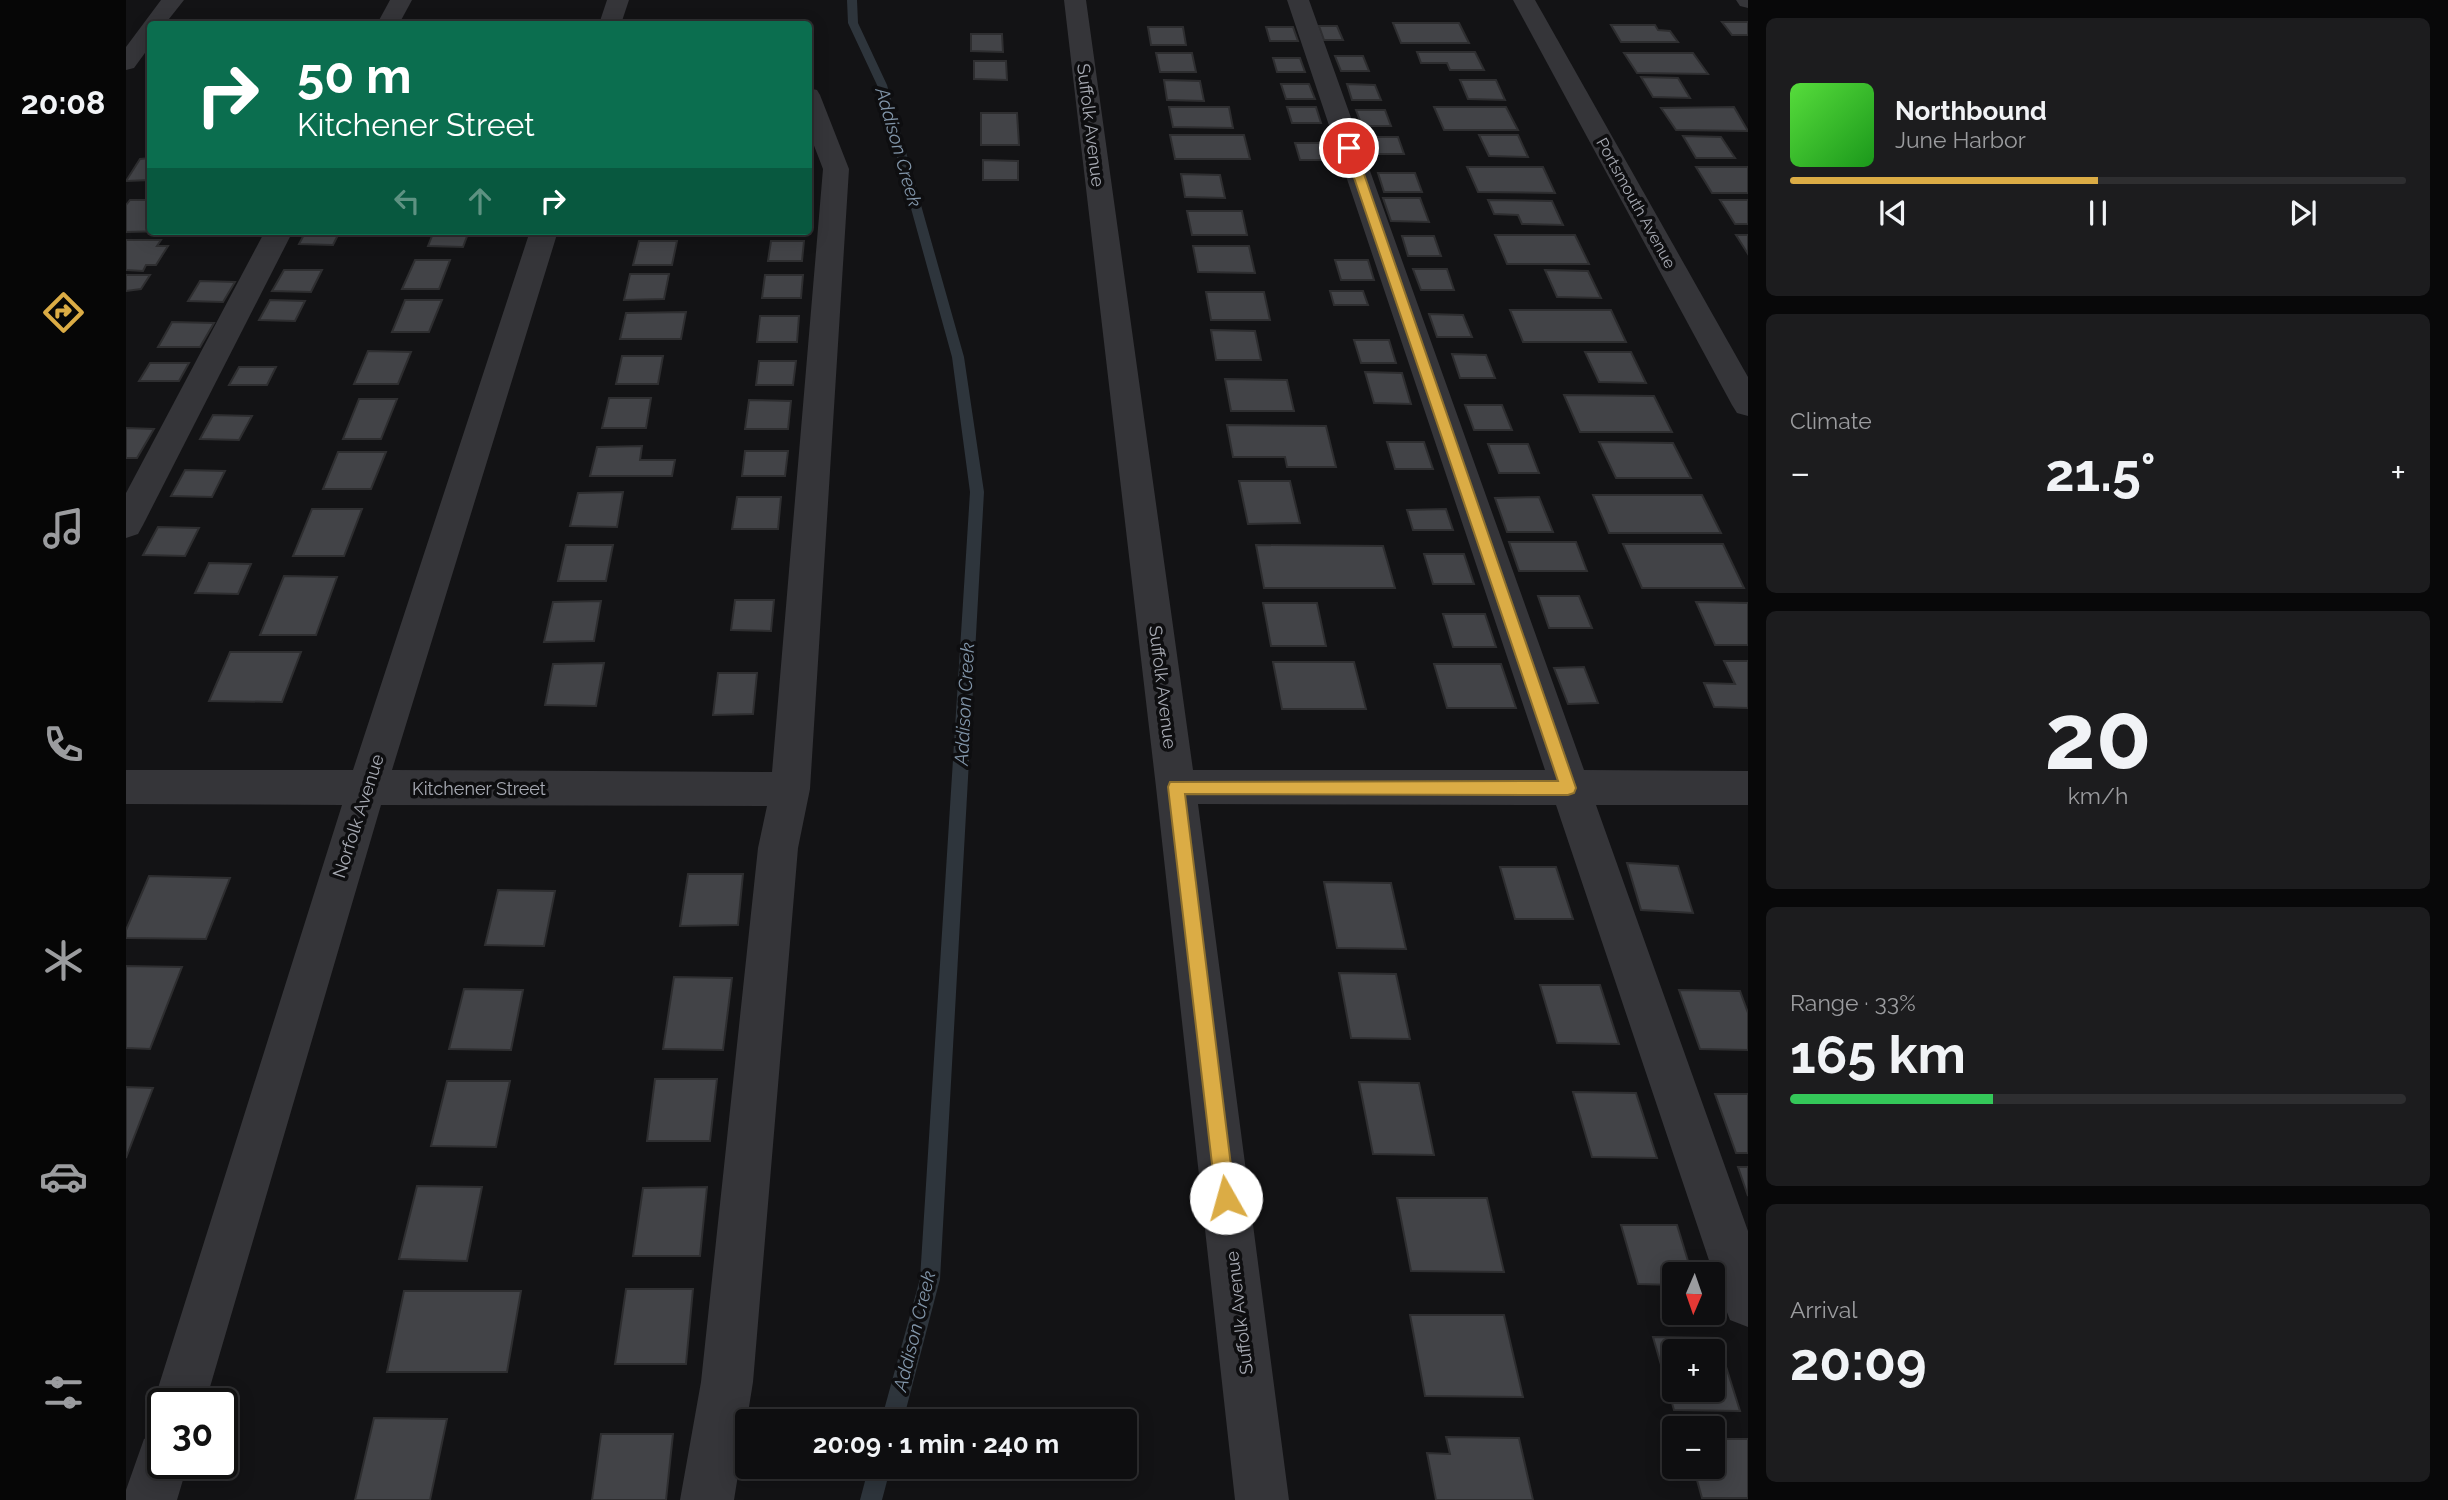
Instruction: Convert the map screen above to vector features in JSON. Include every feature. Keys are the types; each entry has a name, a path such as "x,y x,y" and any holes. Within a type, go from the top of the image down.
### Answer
{"street":[{"path":"156,21 173,0"},
{"path":"390,21 401,0"},
{"path":"611,21 618,0"},
{"name":"Suffolk Avenue","path":"1075,0 1176,787 1262,1500"},
{"path":"1298,0 1568,788 1748,1302"},
{"name":"Portsmouth Avenue","path":"1524,0 1748,405"},
{"path":"126,63 147,34"},
{"path":"707,1500 727,1382 778,848 790,789 836,169 812,106"},
{"path":"126,524 277,235"},
{"name":"Norfolk Avenue","path":"184,1388 367,787 543,235"},
{"name":"Kitchener Street","path":"126,787 790,789"},
{"path":"1176,787 1748,788"},
{"path":"150,1500 156,1479"}],"building":[{"path":"1722,22 1748,22 1748,35 1732,35"},
{"path":"1393,23 1459,23 1469,43 1401,43"},
{"path":"1611,25 1655,25 1658,30 1670,31 1678,42 1621,42"},
{"path":"1319,26 1337,26 1343,40 1324,40"},
{"path":"1148,27 1183,27 1186,45 1151,45"},
{"path":"1266,27 1293,27 1298,41 1270,41"},
{"path":"971,34 1002,34 1003,52 971,51"},
{"path":"1417,52 1475,52 1484,70 1450,70 1447,63 1421,63"},
{"path":"1156,53 1192,53 1196,72 1160,72"},
{"path":"1624,53 1693,53 1708,74 1637,73"},
{"path":"1335,56 1363,56 1369,71 1341,71"},
{"path":"1273,58 1300,58 1305,72 1277,72"},
{"path":"974,61 1006,61 1007,80 974,79"},
{"path":"1641,77 1678,78 1690,98 1653,97"},
{"path":"1164,80 1200,81 1204,101 1167,100"},
{"path":"1460,80 1496,80 1505,100 1468,99"},
{"path":"1281,84 1309,84 1315,99 1286,99"},
{"path":"1347,84 1375,85 1381,100 1352,100"},
{"path":"1169,107 1229,107 1233,128 1173,127"},
{"path":"1287,107 1316,107 1321,123 1292,123"},
{"path":"1434,107 1506,107 1518,130 1444,130"},
{"path":"1734,107 1748,131 1676,130 1661,108"},
{"path":"1356,110 1385,110 1391,126 1362,126"},
{"path":"981,113 1017,113 1019,145 981,145"},
{"path":"1170,135 1244,135 1250,159 1175,159"},
{"path":"1479,135 1518,135 1528,157 1489,156"},
{"path":"1683,136 1721,137 1735,158 1696,158"},
{"path":"1368,137 1398,137 1404,154 1374,154"},
{"path":"1295,143 1325,143 1331,160 1300,160"},
{"path":"147,158 147,180 126,181 140,159"},
{"path":"983,160 1018,161 1018,180 983,180"},
{"path":"1467,167 1543,167 1555,193 1478,192"},
{"path":"1696,167 1748,167 1748,193 1712,193"},
{"path":"1378,173 1415,173 1422,192 1384,192"},
{"path":"1181,174 1220,175 1225,198 1185,197"},
{"path":"1383,198 1420,198 1429,222 1391,221"},
{"path":"130,200 147,200 147,231 126,232 126,205"},
{"path":"1488,200 1552,201 1563,225 1522,224 1518,215 1494,214"},
{"path":"1720,200 1748,200 1748,224 1735,224"},
{"path":"1187,211 1242,211 1247,235 1192,235"},
{"path":"304,235 338,235 333,245 299,244"},
{"path":"432,235 468,235 463,247 428,246"},
{"path":"1495,235 1575,235 1589,264 1507,264"},
{"path":"1736,235 1748,235 1748,254"},
{"path":"1402,236 1434,236 1441,256 1408,256"},
{"path":"126,240 161,240 157,246 168,246 156,265 146,265 143,271 126,270"},
{"path":"639,241 677,241 672,265 633,265"},
{"path":"771,241 804,241 802,261 768,261"},
{"path":"1193,246 1249,246 1255,273 1198,272"},
{"path":"415,260 450,260 439,289 402,289"},
{"path":"1335,260 1368,260 1374,280 1341,280"},
{"path":"1413,269 1447,269 1454,290 1421,290"},
{"path":"284,270 322,270 311,292 272,291"},
{"path":"1545,270 1588,271 1601,298 1557,297"},
{"path":"630,274 669,274 664,299 624,300"},
{"path":"126,275 150,275 141,289 126,291"},
{"path":"765,275 803,275 801,298 762,298"},
{"path":"200,281 235,282 223,302 188,301"},
{"path":"1330,291 1363,291 1368,305 1334,305"},
{"path":"1206,292 1264,292 1270,320 1211,320"},
{"path":"270,300 305,301 295,321 259,320"},
{"path":"405,300 442,300 429,332 392,332"},
{"path":"1510,310 1611,310 1626,342 1523,342"},
{"path":"686,312 681,339 620,339 626,313"},
{"path":"1429,314 1463,315 1472,337 1437,337"},
{"path":"760,316 799,316 797,342 757,342"},
{"path":"172,322 214,323 200,347 158,347"},
{"path":"1211,330 1255,331 1261,360 1216,360"},
{"path":"1354,340 1389,340 1396,363 1361,363"},
{"path":"368,351 411,352 398,384 354,384"},
{"path":"1585,352 1631,352 1646,383 1599,382"},
{"path":"1452,354 1486,355 1495,378 1460,378"},
{"path":"622,356 663,356 658,384 616,384"},
{"path":"759,361 796,361 793,385 756,385"},
{"path":"150,363 189,363 179,381 139,381"},
{"path":"239,367 276,367 267,385 229,385"},
{"path":"1365,372 1402,373 1411,404 1374,403"},
{"path":"1225,379 1287,380 1294,411 1231,411"},
{"path":"1564,395 1654,396 1672,432 1580,432"},
{"path":"609,398 651,398 646,428 602,428"},
{"path":"359,399 397,399 381,439 343,439"},
{"path":"749,400 791,401 788,429 745,429"},
{"path":"1465,405 1502,405 1512,430 1474,430"},
{"path":"213,415 252,416 239,440 200,439"},
{"path":"1227,425 1326,426 1336,467 1287,467 1285,457 1233,457"},
{"path":"126,428 154,429 137,458 126,458"},
{"path":"1387,442 1424,442 1433,469 1395,469"},
{"path":"1599,442 1673,443 1691,478 1616,478"},
{"path":"1488,444 1528,444 1539,473 1499,473"},
{"path":"642,446 640,460 675,460 672,476 590,476 597,447"},
{"path":"745,451 788,451 785,476 742,476"},
{"path":"338,452 386,452 371,489 323,489"},
{"path":"185,470 225,471 212,497 171,496"},
{"path":"1239,481 1290,481 1300,523 1248,524"},
{"path":"623,492 617,527 570,526 578,493"},
{"path":"1593,495 1702,495 1721,533 1609,533"},
{"path":"737,497 781,497 778,529 732,529"},
{"path":"1539,497 1553,532 1507,532 1495,498"},
{"path":"312,509 362,509 344,556 293,556"},
{"path":"1446,509 1453,530 1413,530 1407,510"},
{"path":"158,527 199,528 185,556 143,555"},
{"path":"1509,542 1576,542 1587,571 1519,571"},
{"path":"1623,544 1723,544 1744,588 1642,588"},
{"path":"566,545 613,545 606,581 558,581"},
{"path":"1256,545 1383,546 1395,588 1264,588"},
{"path":"1424,554 1464,554 1474,584 1433,584"},
{"path":"209,563 251,564 238,594 195,593"},
{"path":"284,576 337,577 316,635 260,635"},
{"path":"1538,596 1579,596 1592,628 1549,628"},
{"path":"735,600 774,600 771,631 731,630"},
{"path":"601,601 594,641 544,642 553,602"},
{"path":"1696,602 1748,603 1748,645 1715,645"},
{"path":"1263,603 1317,603 1326,646 1271,646"},
{"path":"1443,614 1485,614 1496,647 1453,647"},
{"path":"230,652 301,652 282,702 209,701"},
{"path":"1724,661 1748,661 1748,708 1714,707 1704,683 1735,684"},
{"path":"1273,662 1354,662 1366,709 1282,709"},
{"path":"604,663 596,706 545,705 553,664"},
{"path":"1434,664 1501,664 1516,708 1447,708"},
{"path":"1584,667 1598,703 1568,704 1554,668"},
{"path":"718,673 757,673 753,714 713,715"},
{"path":"1627,863 1678,866 1693,913 1641,910"},
{"path":"1500,867 1556,867 1573,919 1515,919"},
{"path":"688,874 743,874 738,925 680,926"},
{"path":"149,876 230,878 206,939 126,938 126,930"},
{"path":"1324,882 1391,883 1406,949 1337,948"},
{"path":"498,890 555,891 544,946 485,945"},
{"path":"126,966 182,967 150,1049 126,1048"},
{"path":"1339,973 1396,974 1410,1039 1351,1038"},
{"path":"674,977 732,978 723,1050 663,1049"},
{"path":"1540,985 1600,985 1619,1044 1557,1043"},
{"path":"464,989 523,990 511,1050 449,1049"},
{"path":"1679,990 1740,991 1748,1013 1748,1050 1700,1049"},
{"path":"655,1079 717,1079 710,1141 647,1141"},
{"path":"447,1081 510,1081 496,1147 431,1146"},
{"path":"1359,1082 1419,1083 1434,1155 1373,1154"},
{"path":"126,1087 153,1088 126,1158"},
{"path":"1573,1092 1636,1093 1657,1158 1592,1157"},
{"path":"1715,1094 1748,1094 1748,1153 1736,1153"},
{"path":"1738,1167 1748,1167 1748,1196"},
{"path":"417,1186 482,1187 467,1261 399,1259"},
{"path":"707,1187 700,1256 633,1256 643,1188"},
{"path":"1397,1198 1487,1198 1504,1272 1411,1271"},
{"path":"1621,1225 1677,1225 1688,1262 1662,1262 1662,1285 1638,1284"},
{"path":"626,1289 693,1289 686,1364 615,1364"},
{"path":"404,1291 521,1291 507,1372 387,1372"},
{"path":"1410,1315 1504,1315 1523,1397 1425,1396"},
{"path":"1653,1337 1717,1338 1662,1339 1662,1368"},
{"path":"1725,1363 1740,1411 1674,1410 1672,1402 1725,1402"},
{"path":"374,1418 447,1419 430,1500 355,1500"},
{"path":"601,1434 673,1434 666,1500 592,1500"},
{"path":"1446,1437 1519,1438 1533,1500 1436,1500 1427,1453 1450,1454"},
{"path":"1725,1439 1748,1439 1748,1498 1702,1498 1697,1479 1725,1479"}],"waterway":[{"name":"Addison Creek","path":"852,0 853,23 882,85 958,357 977,492 930,1279 895,1409"},
{"name":"Addison Creek","path":"871,1500 877,1479"}],"route":[{"path":"1226,1198 1176,787 1568,788 1349,148"}]}
